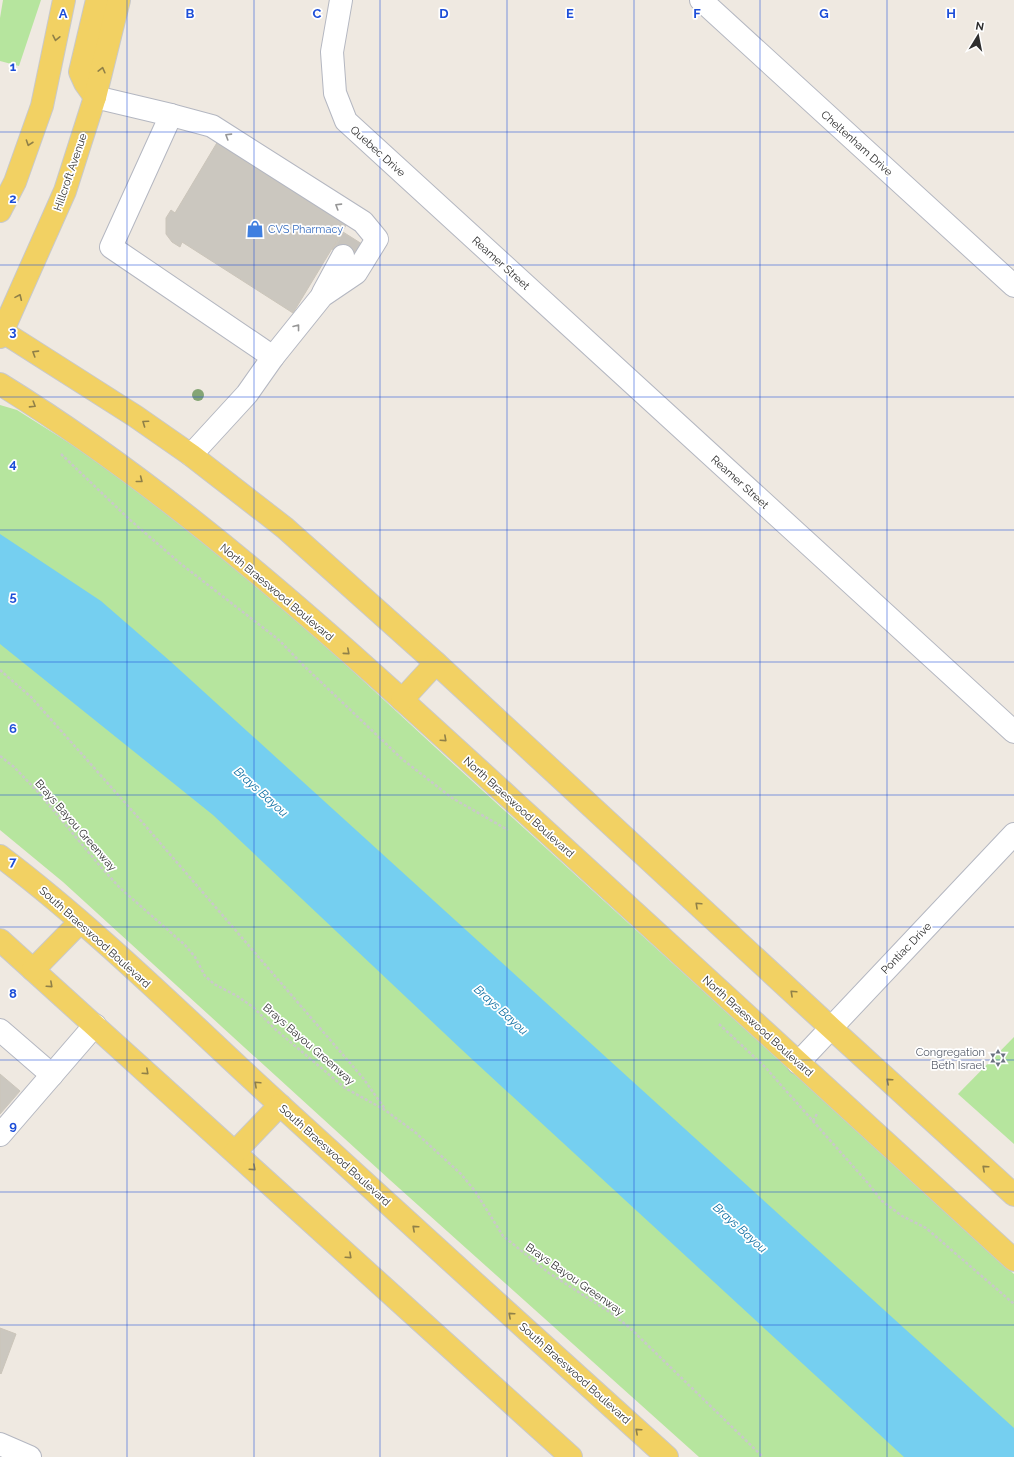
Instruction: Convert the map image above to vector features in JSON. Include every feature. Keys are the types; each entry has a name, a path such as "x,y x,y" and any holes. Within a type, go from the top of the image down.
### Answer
{"main road":[{"path":"0,211 15,182 42,106 64,0"},
{"path":"95,97 84,83 80,72 97,0"},
{"name":"Hillcroft Avenue","path":"1,333 65,191 95,97 119,0"},
{"path":"1,333 135,416 191,455 285,528 436,663 830,1028 1014,1195"},
{"name":"North Braeswood Boulevard","path":"0,384 39,408 145,484 252,568 402,700 1014,1260"},
{"path":"402,700 436,663"},
{"name":"South Braeswood Boulevard","path":"0,856 24,874 103,942 667,1457"},
{"path":"33,970 80,922"},
{"path":"0,940 570,1457"},
{"path":"235,1152 280,1105"}],"street":[{"name":"Quebec Drive","path":"341,0 332,52 335,93 346,121 466,231"},
{"name":"Cheltenham Drive","path":"701,0 1014,286"},
{"path":"95,97 212,126 353,239 377,239 356,273 322,296"},
{"path":"171,115 111,247 273,357"},
{"name":"Reamer Street","path":"466,231 1014,732"},
{"path":"191,455 247,394 273,357 322,296 353,239"},
{"name":"Pontiac Drive","path":"798,1063 1014,834"},
{"path":"0,1135 95,1026"},
{"path":"0,1030 52,1075"},
{"path":"0,1444 30,1457"}],"path":[{"path":"57,450 129,518 181,564 279,640 303,666 402,759 452,798 509,831"},
{"path":"0,670 31,697 136,815 363,1078 385,1110"},
{"name":"Brays Bayou Greenway","path":"0,756 14,767 39,793 120,888 185,945 195,957 205,976 214,984 237,996 253,1007 275,1029 344,1088 385,1110 416,1133 461,1174 475,1191 503,1236 549,1273 611,1313 630,1328 762,1457"},
{"path":"714,1019 765,1067 882,1201 902,1216 926,1228 1014,1304"}],"green space":[{"path":"3,0 41,0 19,66 0,61 0,18"},
{"path":"0,405 17,410 101,463 192,532 279,603 448,759 1014,1274 1014,1457 699,1457 390,1180 63,882 0,830"},
{"name":"Congregation Beth Israel","path":"1014,1037 1014,1144 958,1094"}],"water":[{"name":"Brays Bayou","path":"0,534 101,601 170,661 1014,1428 1014,1457 904,1457 461,1049 213,815 0,644"}],"building":[{"name":"CVS Pharmacy","path":"218,141 348,222 293,313 182,242 180,247 172,242 166,234 166,218 171,210 175,213"},
{"path":"343,232 362,244 352,261 332,249"},
{"path":"0,1074 20,1091 0,1114"},
{"path":"0,1328 16,1334 1,1374 0,1373"}],"tunnel":[{"path":"343,256 353,239"}],"place":[{"name":"CVS Pharmacy","path":"255,229"},
{"name":"Congregation Beth Israel","path":"998,1058"}]}
